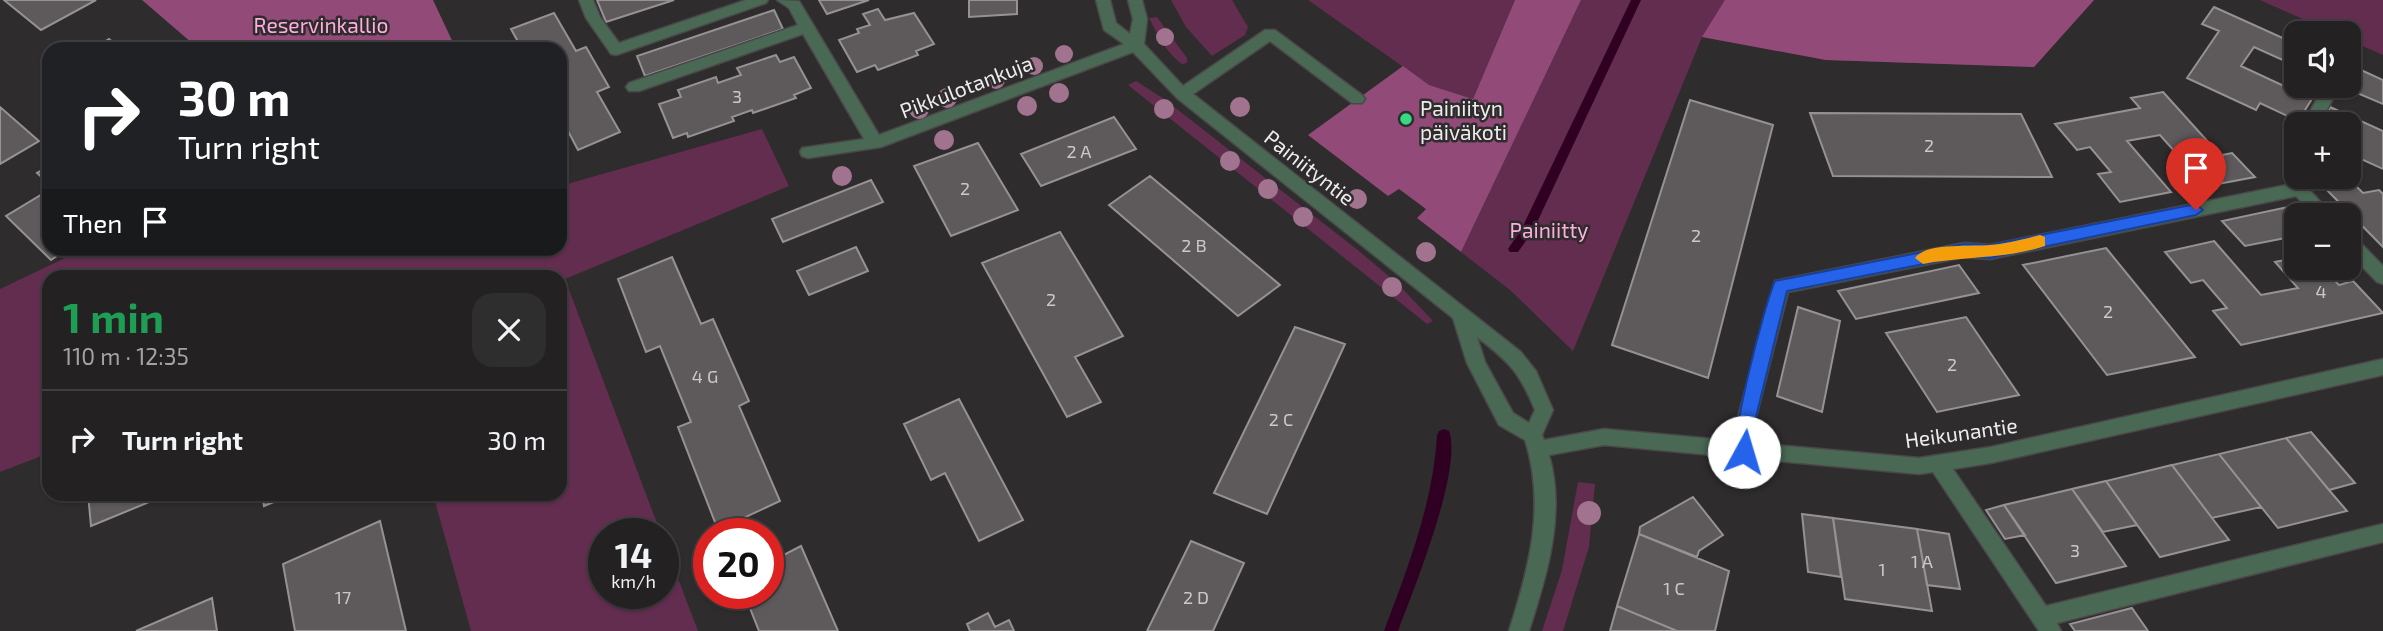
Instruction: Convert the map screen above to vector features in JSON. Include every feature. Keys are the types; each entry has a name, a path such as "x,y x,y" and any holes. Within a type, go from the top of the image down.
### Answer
{"street":[{"path":"586,0 593,18 615,50 761,0"},
{"path":"784,0 794,5 875,143"},
{"name":"Painiityntie","path":"1103,0 1109,26 1136,45 1182,94 1462,318 1515,357 1530,376 1544,410 1536,442 1548,492 1541,555 1519,631"},
{"path":"1135,0 1140,19 1136,45"},
{"path":"634,87 807,27"},
{"path":"1182,94 1269,34 1357,99"},
{"name":"Pikkulotankuja","path":"808,152 875,143 1136,45"},
{"path":"1744,452 1746,421 1781,286 1964,250 1990,251 2284,187"},
{"path":"2361,254 2383,277"},
{"path":"1462,318 1476,363 1506,419 1536,442"},
{"name":"Heikunantie","path":"1536,442 1604,437 1744,452 1919,466 1991,455 2383,367"},
{"path":"1938,463 2046,624 2383,533"}],"green space":[{"name":"Reservinkallio","path":"142,0 433,0 453,42 191,42"},
{"path":"1171,0 1232,0 1248,27 1245,35 1212,56 1186,27"},
{"path":"1308,0 1515,0 1473,99 1429,85"},
{"path":"1515,0 1581,0 1461,252 1417,218 1426,209 1399,189 1388,196 1308,135 1403,66 1429,85 1473,99"},
{"name":"Painiitty","path":"1581,0 2094,0 2034,67 1826,60 1702,37 1573,351 1510,290 1461,252"},
{"path":"1725,0 2094,0 2034,67 1826,60 1702,37"},
{"path":"2260,0 2383,0 2383,55 2361,45 2361,21 2307,21"},
{"path":"1157,17 1187,58 1187,63 1182,64 1176,60 1163,43 1149,18"},
{"path":"1136,81 1164,99 1359,251 1398,284 1433,321 1427,324 1128,85"},
{"path":"762,129 789,186 567,278 567,270 42,270 42,456 0,472 0,289 69,256 567,256 567,184"},
{"path":"567,284 655,518 588,518 588,609 679,609 679,581 698,631 471,631 435,501 567,501"},
{"path":"1578,482 1595,484 1589,547 1563,631 1542,631 1562,570"}],"building":[{"path":"4,0 96,0 41,30"},
{"path":"597,0 674,0 606,22"},
{"path":"819,0 869,0 827,14"},
{"path":"969,0 1017,0 1017,14 969,17"},
{"path":"2214,7 2284,39 2284,61 2254,47 2241,66 2284,86 2284,98 2312,99 2304,112 2284,112 2284,114 2260,103 2256,110 2187,78 2219,31 2202,24"},
{"path":"878,9 885,20 914,13 934,44 916,51 918,55 878,70 875,65 857,72 839,40 859,33 857,29 870,25 863,14"},
{"path":"774,10 783,29 645,76 637,56"},
{"path":"554,13 576,51 586,47 609,87 597,92 620,132 578,150 567,129 567,42 518,42 511,29"},
{"path":"776,55 780,62 794,57 811,88 794,95 796,98 753,113 752,110 732,117 734,121 688,137 687,133 673,138 659,104 681,97 678,90 716,77 718,83 741,75 737,68"},
{"path":"2361,70 2383,80 2383,104 2361,95"},
{"path":"2163,92 2211,145 2175,152 2160,135 2127,141 2171,192 2120,202 2098,174 2111,172 2090,147 2077,150 2055,124 2140,108 2131,98"},
{"path":"1690,100 1773,125 1708,378 1612,345"},
{"path":"0,107 39,141 0,164"},
{"path":"2330,107 2341,112 2327,112"},
{"path":"1810,113 2021,114 2052,177 1833,176"},
{"path":"1114,117 1136,149 1041,186 1021,154"},
{"path":"2361,121 2383,131 2383,169 2361,159"},
{"path":"978,143 1018,210 951,236 914,166"},
{"path":"2232,153 2255,177 2197,188 2176,164"},
{"path":"1150,176 1280,285 1238,316 1109,205"},
{"path":"871,180 883,202 783,242 772,219"},
{"path":"2326,189 2359,189 2363,193 2379,190 2383,194 2383,247 2361,225 2361,203 2340,203"},
{"path":"42,194 42,251 6,216"},
{"path":"2284,208 2284,238 2245,246 2222,221"},
{"path":"1060,232 1123,336 1075,357 1101,402 1067,417 982,263"},
{"path":"2214,241 2261,295 2298,288 2291,280 2334,280 2339,285 2353,281 2383,313 2241,345 2213,311 2227,308 2203,280 2191,283 2165,252"},
{"path":"856,247 868,271 809,295 797,271"},
{"path":"2106,248 2195,357 2107,375 2023,265"},
{"path":"672,257 701,324 713,319 749,401 739,406 780,501 744,518 713,518 678,427 691,422 660,346 646,352 618,279"},
{"path":"2284,260 2284,272 2275,262"},
{"path":"1959,265 1979,293 1856,319 1838,291"},
{"path":"1798,307 1840,321 1822,412 1777,396"},
{"path":"1966,317 2019,395 1937,412 1886,333"},
{"path":"1295,327 1345,344 1267,514 1214,493"},
{"path":"959,399 1023,520 979,541 945,473 931,480 904,424"},
{"path":"2311,432 2355,483 2329,490 2286,438"},
{"path":"2286,438 2347,511 2278,528 2219,454"},
{"path":"2219,454 2261,507 2212,518 2172,465"},
{"path":"2172,465 2229,540 2160,557 2106,481"},
{"path":"2106,481 2137,525 2103,532 2072,489"},
{"path":"2072,489 2126,566 2056,583 2004,505"},
{"path":"1693,497 1723,535 1699,551 1697,557 1639,534 1640,527"},
{"path":"89,501 152,501 91,526"},
{"path":"263,501 276,501 264,506"},
{"path":"2004,505 2025,535 2005,539 1986,510"},
{"path":"1802,514 1833,518 1841,577 1808,572"},
{"path":"1833,518 1917,529 1932,611 1845,599"},
{"path":"380,521 406,631 295,631 283,564"},
{"path":"1917,529 1949,534 1960,589 1927,585"},
{"path":"1639,534 1729,571 1715,631 1677,631 1617,606"},
{"path":"1191,541 1244,563 1213,631 1147,631"},
{"path":"801,546 838,631 759,631 750,609 784,609 784,555"},
{"path":"212,598 217,631 136,631"},
{"path":"1617,606 1677,631 1610,631"},
{"path":"2132,608 2148,631 2075,631 2070,624"},
{"path":"988,613 995,627 1009,620 1014,631 970,631 967,624"}],"waterway":[{"path":"1514,249 1527,231 1636,0"},
{"path":"1391,631 1433,510 1443,460 1444,435"}],"slow traffic":[{"path":"1923,258 1964,250 1990,251 2040,241"}],"place":[{"name":"Painiityn päiväkoti","path":"1406,119"}],"route":[{"path":"1744,452 1746,421 1781,286 1964,250 1990,251 2196,210"}]}
